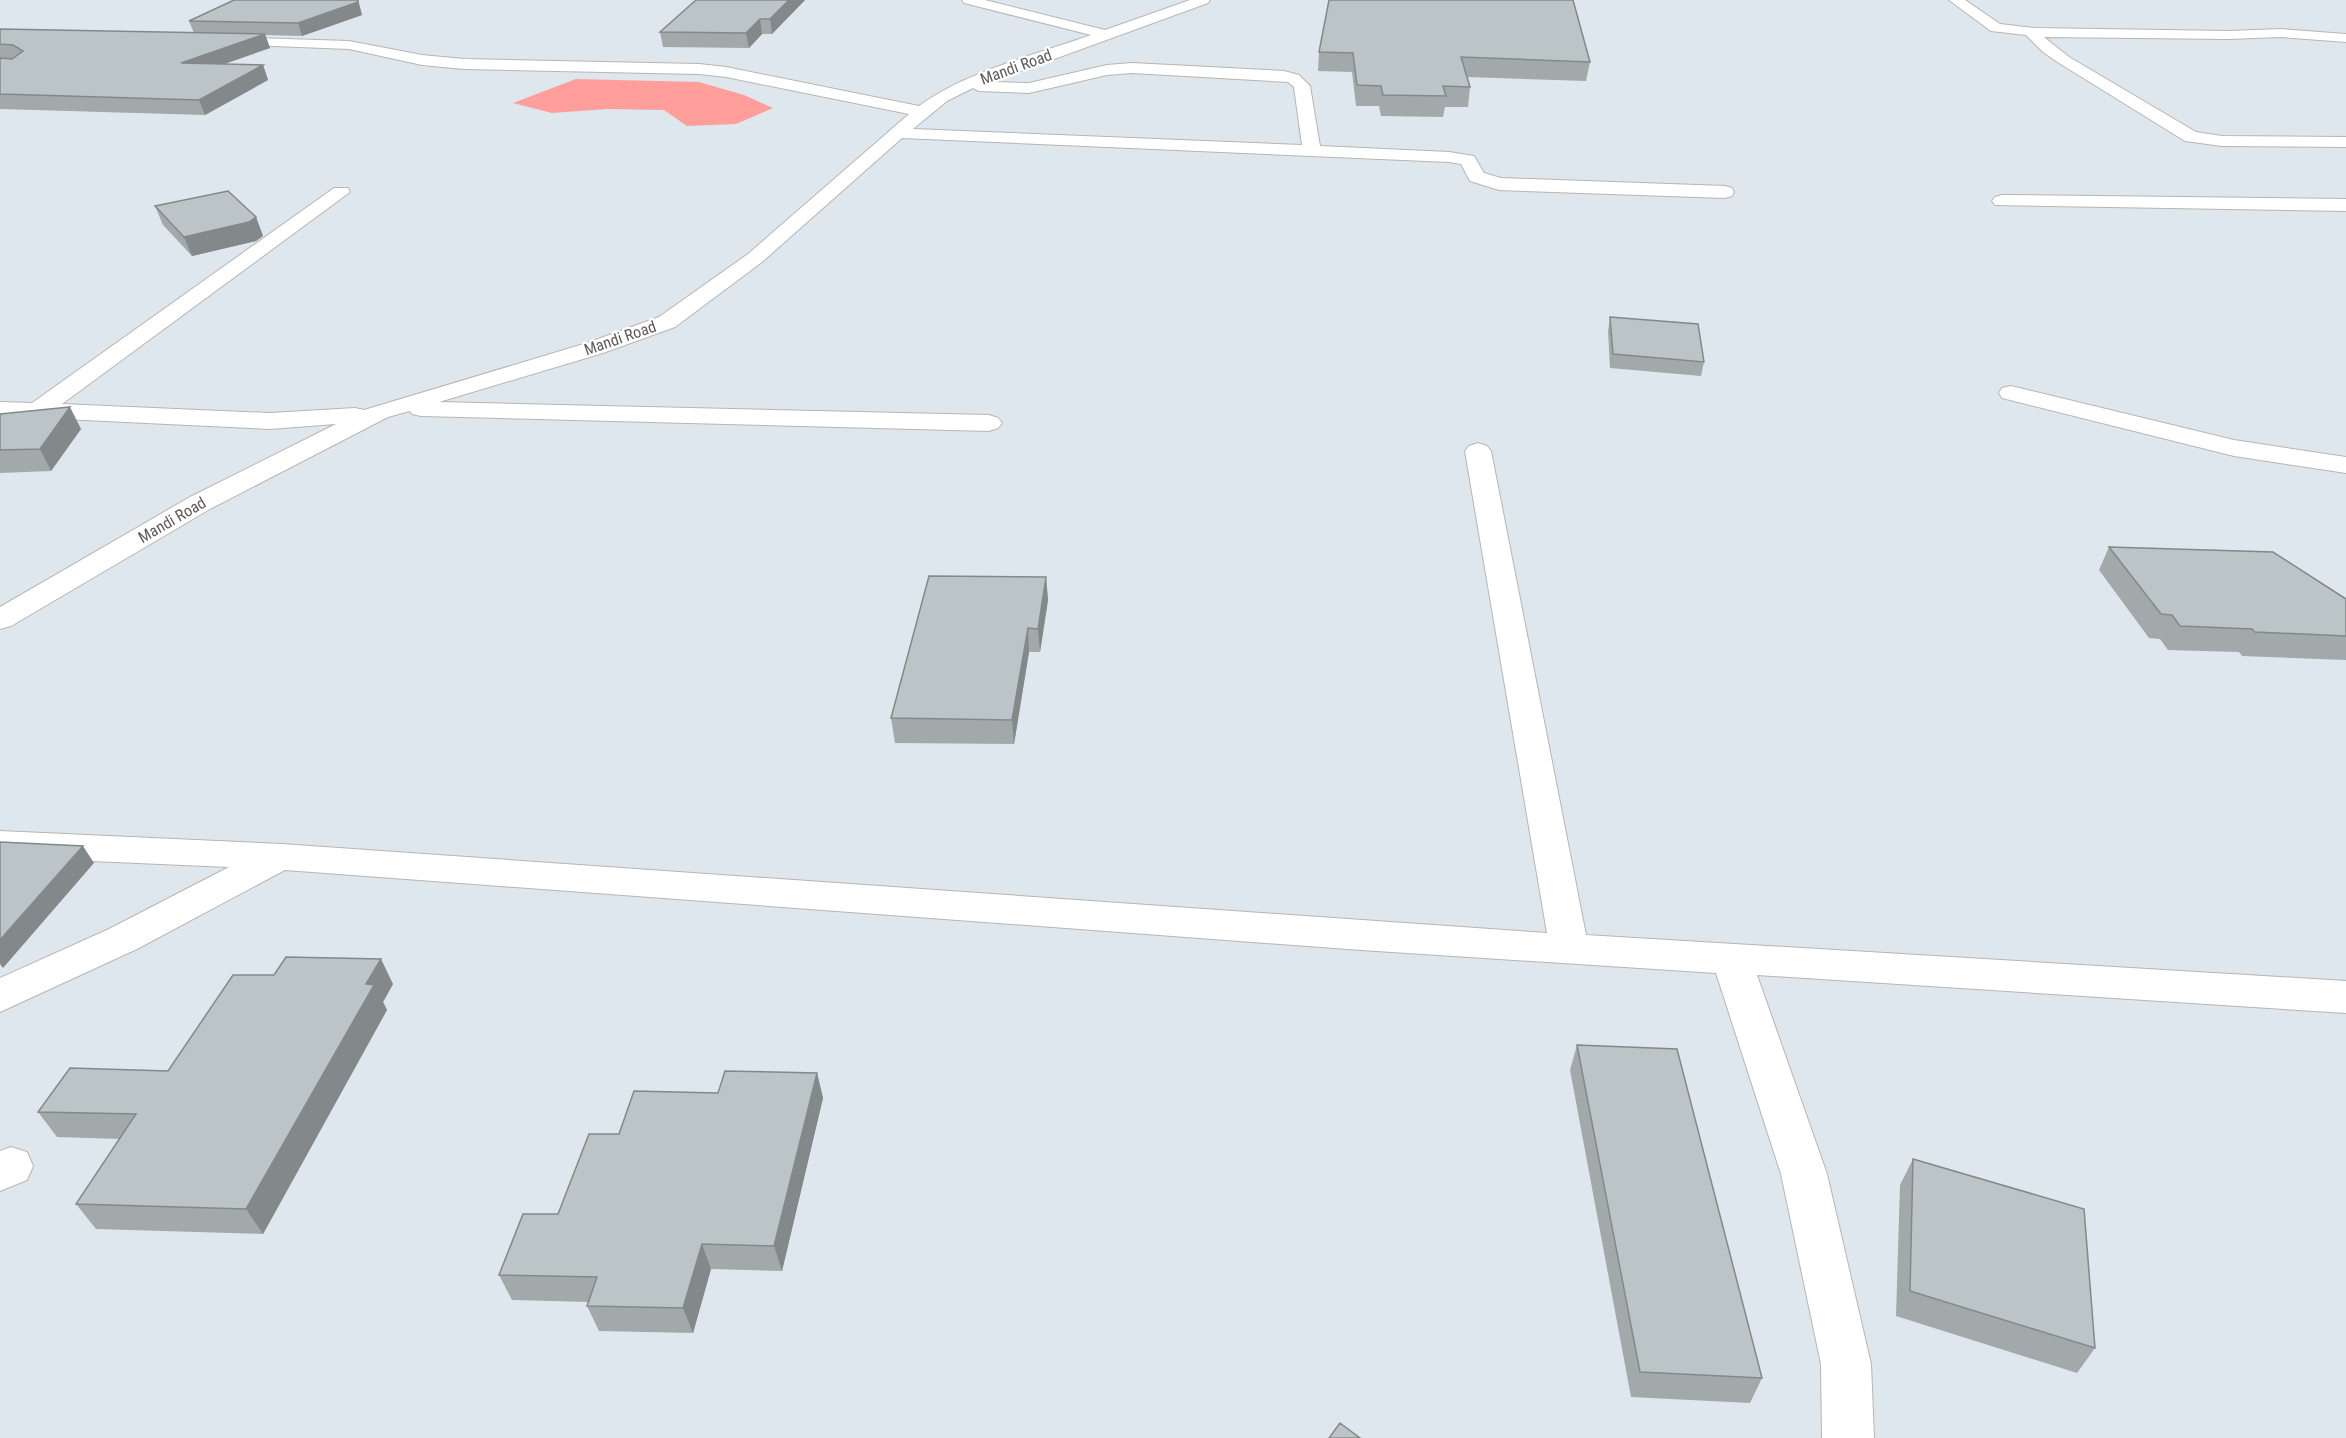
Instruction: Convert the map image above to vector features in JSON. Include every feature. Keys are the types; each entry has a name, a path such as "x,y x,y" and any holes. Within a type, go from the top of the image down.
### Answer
{"street":[{"path":"969,0 1106,35"},
{"name":"Mandi Road","path":"0,620 200,503 379,412 595,348 667,322 755,258 941,98 967,85 1203,0"},
{"path":"1956,0 1996,28 2031,31 2229,35 2281,33 2346,38"},
{"path":"2031,31 2048,49 2064,60 2191,137 2222,141 2346,142"},
{"path":"202,40 349,45 422,60 464,64 699,69 726,72 922,112"},
{"path":"967,85 1029,88 1095,73 1132,68 1284,76 1293,78 1302,86 1312,151"},
{"path":"897,134 1458,158 1468,160 1480,179 1511,185 1725,192"},
{"path":"40,409 341,192"},
{"path":"2002,201 2346,205"},
{"path":"2011,393 2234,448 2346,465"},
{"path":"0,409 270,421 439,409 989,423"},
{"path":"1478,451 1569,948"},
{"path":"0,844 282,856 1337,934 2346,997"},
{"path":"0,996 123,939 282,856"},
{"path":"1731,958 1804,1174 1846,1364 1848,1438"}],"shaded area":[{"path":"576,79 699,82 744,95 773,108 736,124 687,126 664,110 607,109 552,113 513,103"}],"building":[{"path":"234,0 358,0 358,2 298,23 189,21"},
{"path":"696,0 789,0 770,19 760,19 746,33 660,32"},
{"path":"1329,0 1573,0 1590,62 1461,57 1470,87 1443,86 1446,96 1383,95 1381,86 1357,85 1353,53 1319,52"},
{"path":"0,29 265,34 181,63 263,65 199,100 0,94 0,58 12,59 23,51 13,45 0,44"},
{"path":"228,191 256,217 249,222 184,237 155,206"},
{"path":"1610,317 1698,324 1704,362 1613,354"},
{"path":"70,407 40,449 0,450 0,414"},
{"path":"2109,547 2273,552 2346,599 2346,636 2180,626 2172,615 2161,614"},
{"path":"929,576 1046,577 1038,629 1028,628 1012,720 891,718"},
{"path":"0,842 83,846 0,940"},
{"path":"286,957 381,959 366,984 374,985 246,1209 76,1204 136,1114 38,1112 70,1068 168,1071 233,975 274,975"},
{"path":"1577,1045 1677,1049 1762,1378 1640,1372"},
{"path":"725,1071 817,1073 774,1246 702,1244 683,1308 587,1306 597,1277 499,1275 523,1214 558,1214 589,1134 619,1134 634,1091 718,1093"},
{"path":"1913,1159 2084,1209 2095,1348 1910,1291"},
{"path":"1340,1423 1360,1438 1329,1438"}]}
